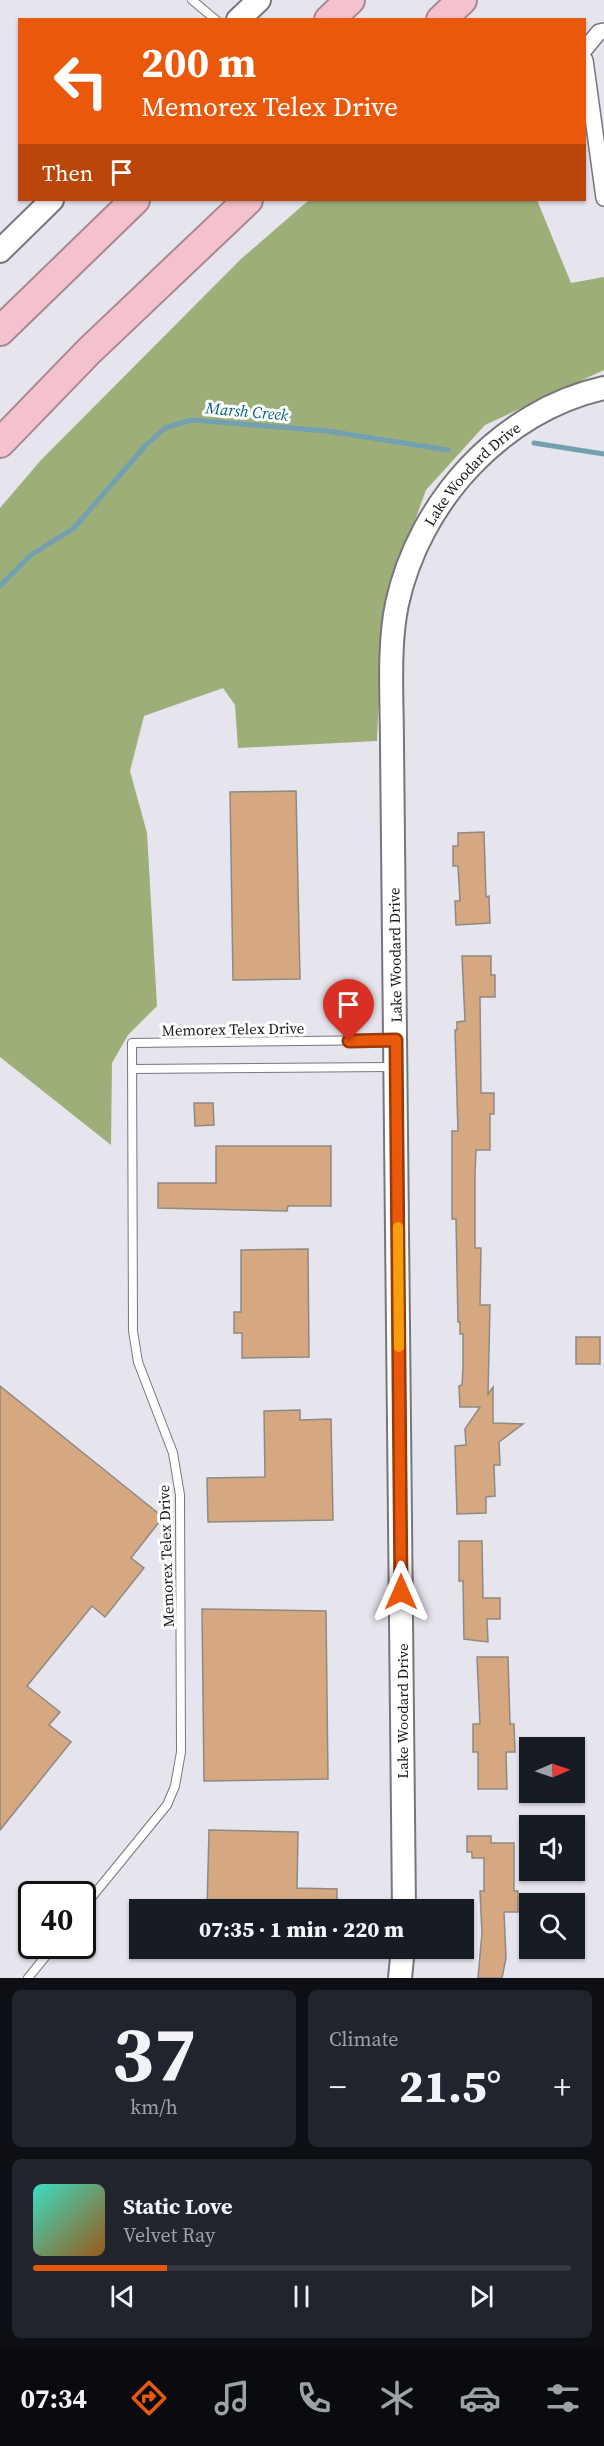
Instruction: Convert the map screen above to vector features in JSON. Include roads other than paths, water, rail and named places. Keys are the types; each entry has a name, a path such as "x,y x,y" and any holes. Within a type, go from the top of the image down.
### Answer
{"highway":[{"path":"331,18 350,0"},
{"path":"0,331 134,201"},
{"path":"0,443 89,351 247,201"}],"street":[{"path":"240,18 259,0"},
{"path":"586,48 599,32 604,31"},
{"path":"586,67 604,198"},
{"path":"0,251 51,201"},
{"name":"Lake Woodard Drive","path":"404,1899 392,674 397,605 405,576 429,521 476,459 526,420 544,409 569,398 604,388"},
{"path":"400,1978 402,1959"}],"lane":[{"path":"192,0 214,18"},
{"name":"Memorex Telex Drive","path":"96,1892 166,1805 175,1786 181,1752 180,1495 173,1454 138,1362 133,1331 132,1043 396,1040"},
{"path":"132,1069 396,1067"},
{"path":"28,1978 43,1959"}],"waterway":[{"name":"Marsh Creek","path":"0,586 31,555 74,528 145,446 165,428 191,420 327,431 448,450"},
{"name":"Marsh Creek","path":"534,443 604,454"}]}
